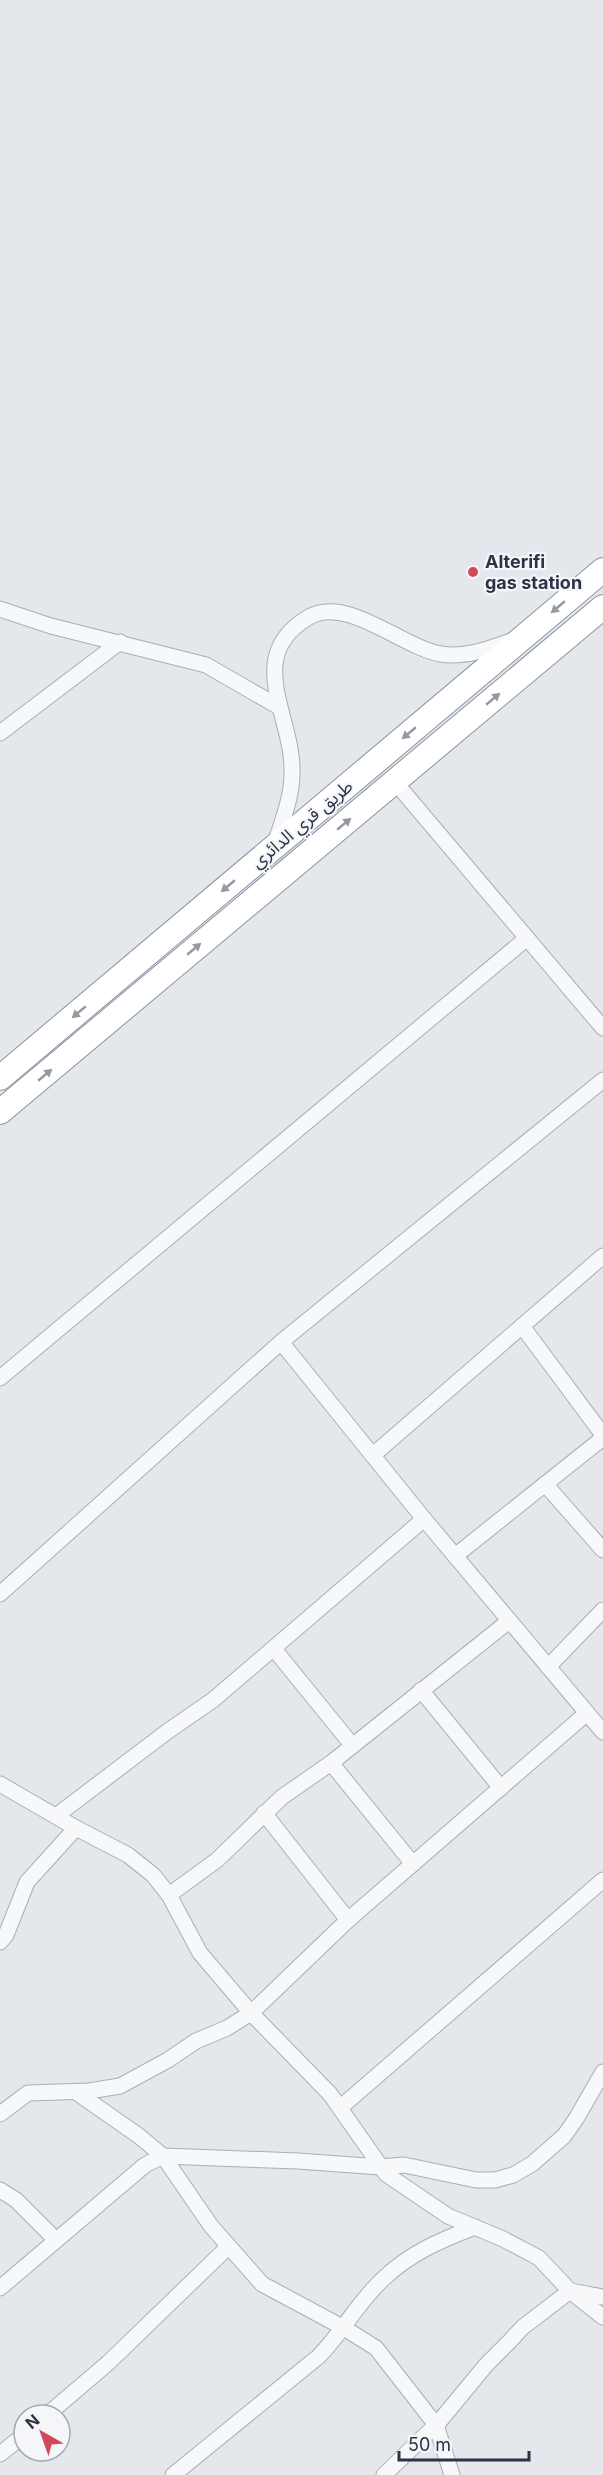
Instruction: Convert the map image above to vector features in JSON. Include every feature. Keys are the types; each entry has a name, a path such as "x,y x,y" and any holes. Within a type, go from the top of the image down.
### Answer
{"highway":[{"name":"طريق قري الدائري","path":"0,1078 603,570"},
{"name":"طريق قري الدائري","path":"0,1112 603,607"}],"street":[{"path":"0,609 51,626 206,665 279,707"},
{"path":"275,847 289,799 292,773 288,737 274,680 276,658 285,638 298,623 315,614 333,611 375,625 422,649 441,655 485,650 524,637"},
{"path":"0,733 120,642"},
{"path":"395,782 603,1028"},
{"path":"0,1378 527,938"},
{"path":"0,1594 281,1342 603,1080"},
{"path":"373,1455 603,1256"},
{"path":"455,1556 603,1437 522,1326"},
{"path":"281,1342 424,1519 603,1732"},
{"path":"545,1484 603,1550"},
{"path":"56,1816 168,1731 213,1700 424,1519"},
{"path":"548,1667 603,1610"},
{"path":"170,1895 217,1860 264,1813 290,1791 331,1763 509,1621"},
{"path":"274,1649 352,1745"},
{"path":"421,1690 501,1788"},
{"path":"0,2114 28,2093 76,2092 120,2086 168,2060 196,2041 227,2028 251,2013 348,1920 587,1713"},
{"path":"331,1763 413,1864"},
{"path":"0,1784 128,1856 153,1875 170,1895 200,1953 251,2013 341,2107 380,2167 447,2216 539,2258 570,2291 603,2317"},
{"path":"264,1813 348,1920"},
{"path":"0,1942 6,1935 27,1882 75,1828"},
{"path":"341,2107 603,1880"},
{"path":"0,2288 145,2165 163,2157 298,2161 380,2167 404,2165 476,2180 495,2180 513,2175 532,2164 564,2136 576,2120 603,2072"},
{"path":"76,2092 139,2136 163,2157 228,2247 254,2277 271,2291 344,2328 376,2348 436,2425 452,2475"},
{"path":"0,2190 16,2199 56,2240"},
{"path":"173,2475 318,2357 344,2328 369,2294 398,2266 433,2244 475,2227"},
{"path":"61,2403 108,2363 228,2247"},
{"path":"384,2475 436,2425 523,2327 570,2291 603,2297"},
{"path":"0,2454 12,2444"}],"place":[{"name":"Alterifi gas station","path":"473,572"}]}
